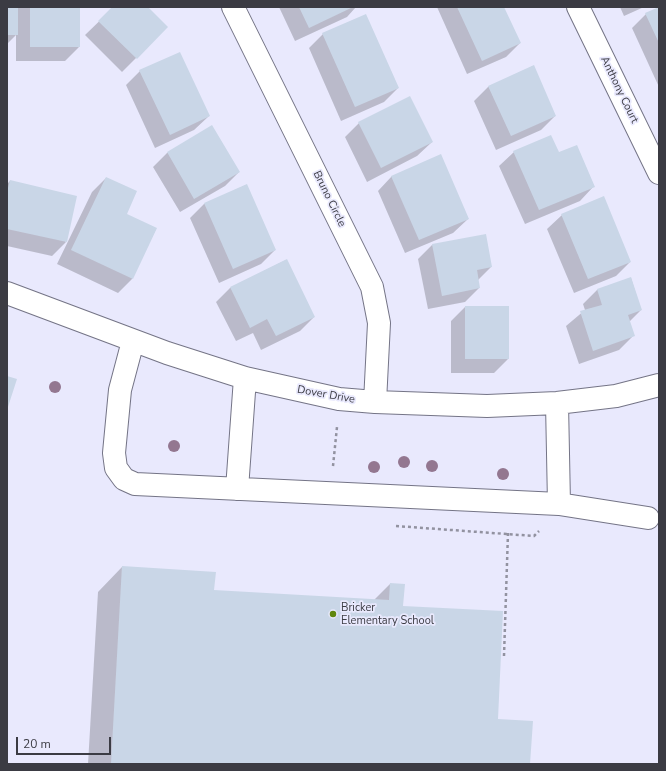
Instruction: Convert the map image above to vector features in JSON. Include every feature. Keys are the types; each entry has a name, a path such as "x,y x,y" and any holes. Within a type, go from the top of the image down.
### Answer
{"street":[{"name":"Bruno Circle","path":"233,7 372,287 379,323 375,402"},
{"name":"Anthony Court","path":"578,7 659,173"},
{"name":"Dover Drive","path":"7,293 133,340 245,378 339,399 375,402 487,406 557,403 616,396 659,385"},
{"path":"133,340 120,390 114,453 116,468 124,478 135,484 559,504 648,518"},
{"path":"238,488 245,378"},
{"path":"557,403 559,504"}],"path":[{"path":"330,493 339,399"},
{"path":"504,656 508,534"}],"building":[{"path":"7,7 18,7 18,35 7,35"},
{"path":"30,7 80,7 80,47 30,47"},
{"path":"112,7 148,7 168,27 137,59 98,21"},
{"path":"299,7 353,7 309,28"},
{"path":"457,7 504,7 521,43 482,61"},
{"path":"659,7 659,43 645,13"},
{"path":"366,14 399,88 355,107 322,33"},
{"path":"180,52 210,116 170,135 139,70"},
{"path":"534,65 556,116 511,136 488,86"},
{"path":"410,96 433,142 381,168 358,122"},
{"path":"212,125 240,172 194,199 167,152"},
{"path":"551,135 559,152 577,145 595,187 539,210 513,151"},
{"path":"441,154 469,219 419,240 391,176"},
{"path":"106,177 137,191 127,214 157,228 133,279 71,250"},
{"path":"10,180 77,196 67,242 7,229 7,192"},
{"path":"247,184 276,250 233,269 204,203"},
{"path":"604,196 631,262 588,279 561,214"},
{"path":"486,234 492,267 477,270 480,288 442,296 432,244"},
{"path":"287,259 315,317 276,336 267,319 250,328 230,287"},
{"path":"631,277 642,310 628,315 635,336 593,351 580,311 602,305 597,289"},
{"path":"465,306 509,306 509,359 465,359"},
{"path":"7,376 17,379 7,410"},
{"path":"122,566 216,572 214,590 389,600 390,583 405,584 403,606 503,611 498,719 533,721 530,764 111,764"}],"place":[{"name":"Bricker Elementary School","path":"333,614"}]}
